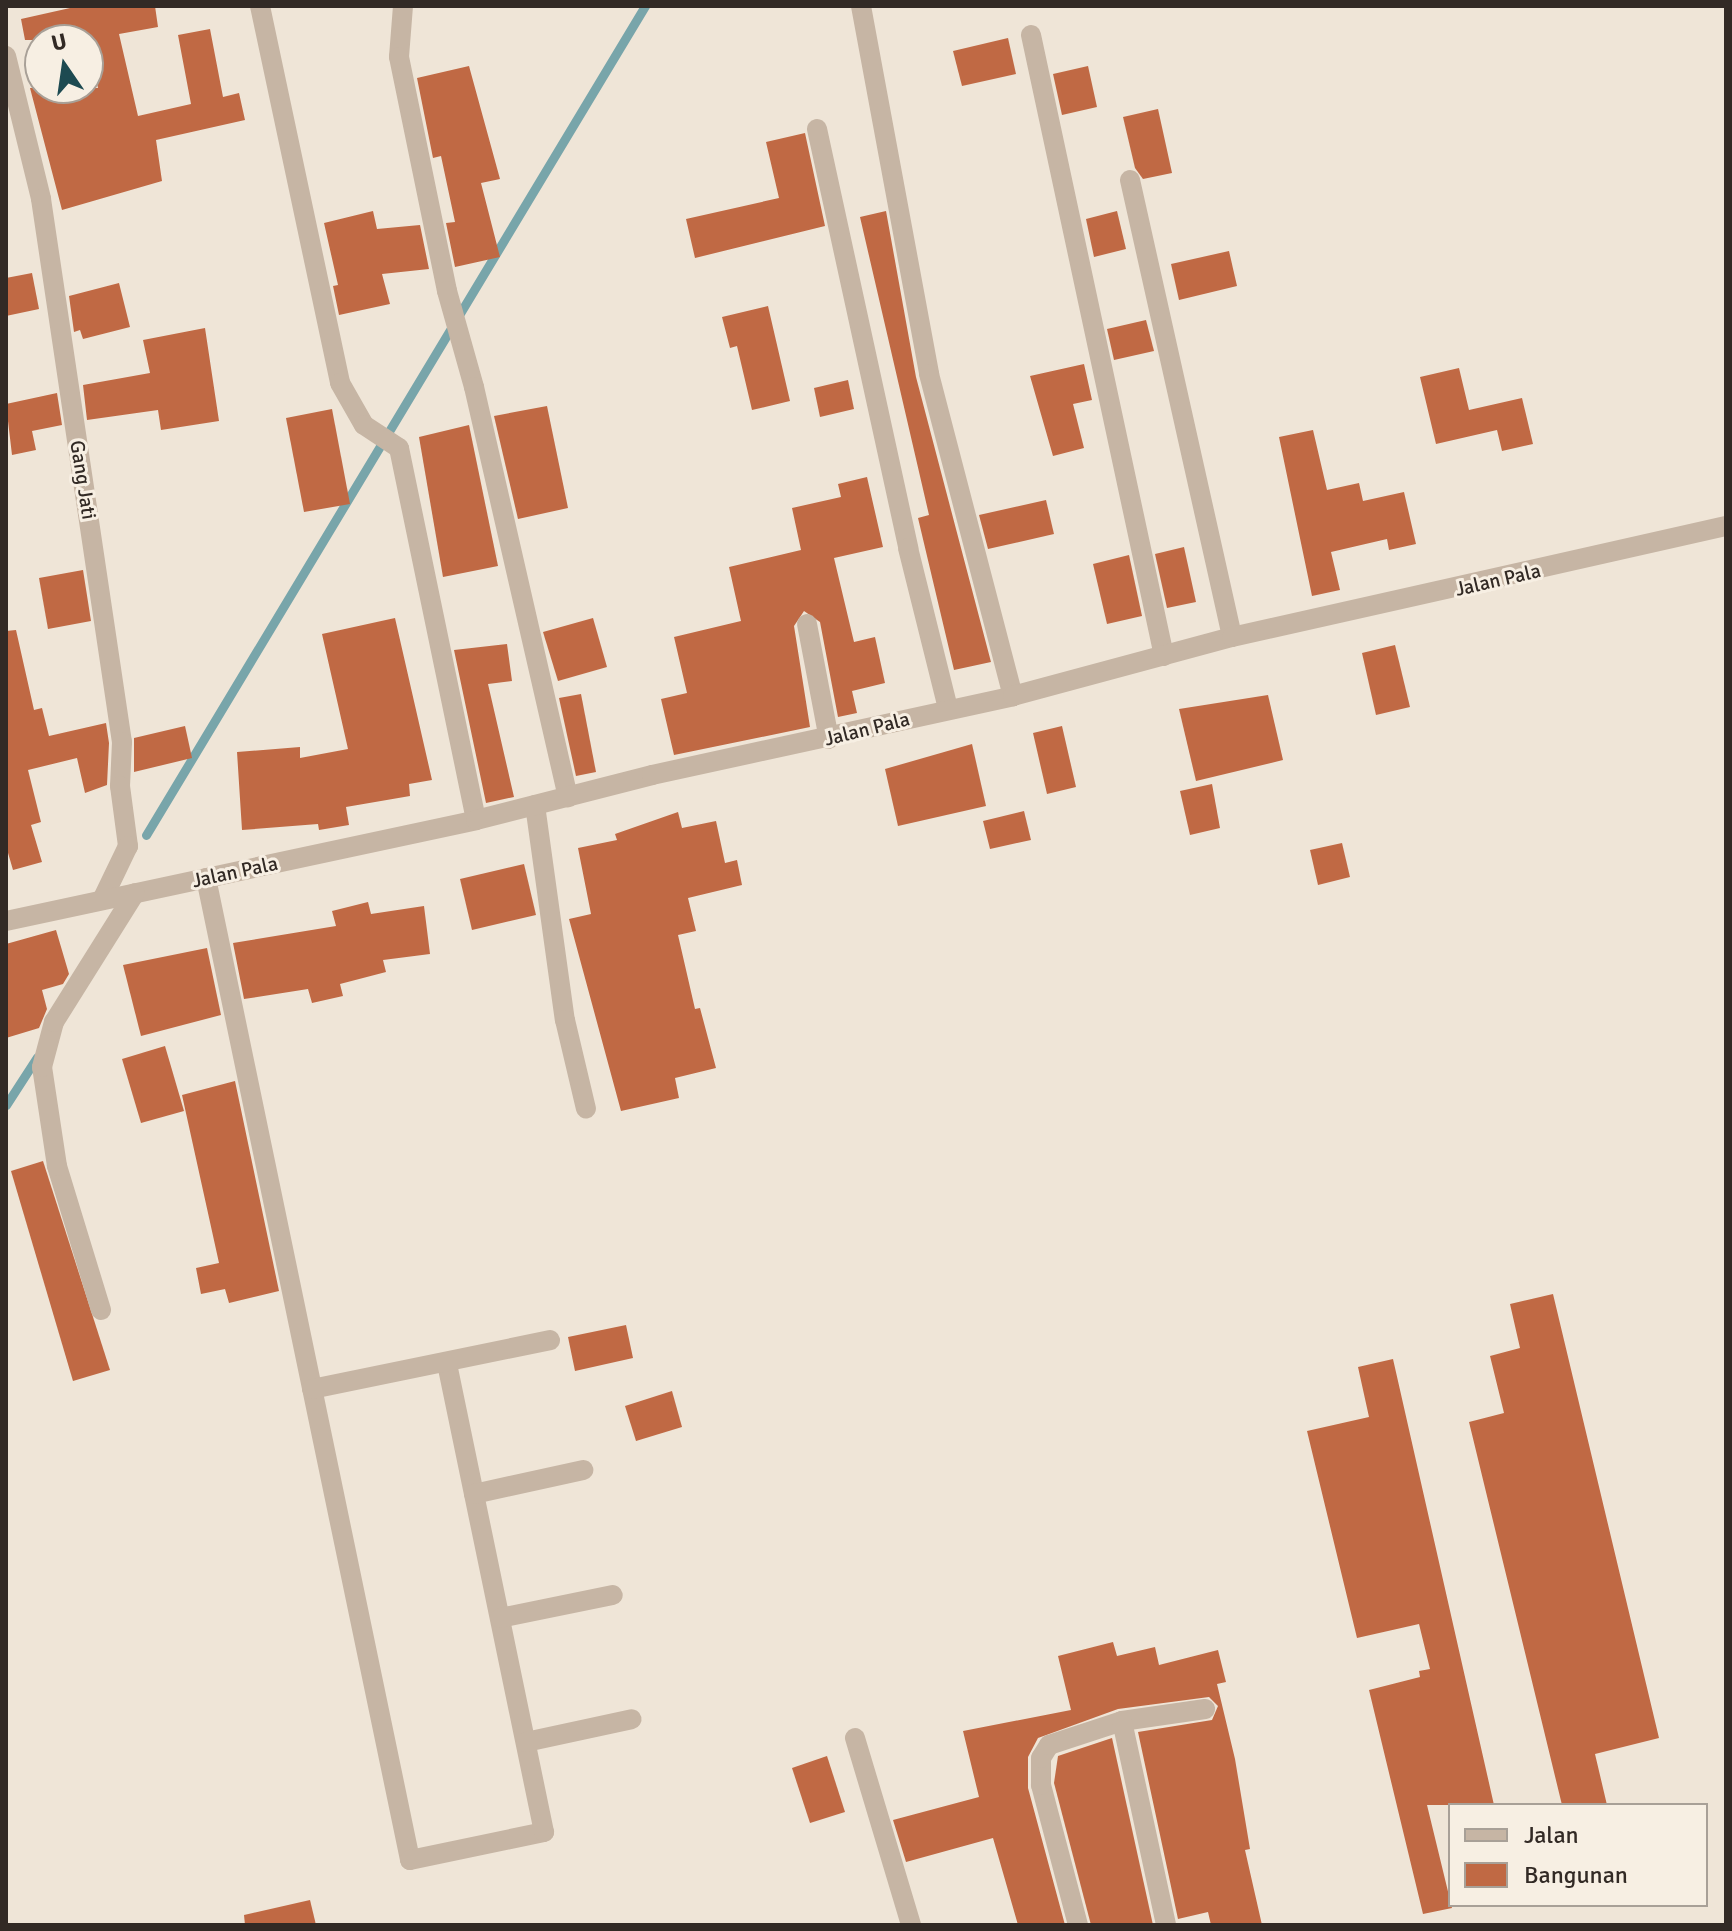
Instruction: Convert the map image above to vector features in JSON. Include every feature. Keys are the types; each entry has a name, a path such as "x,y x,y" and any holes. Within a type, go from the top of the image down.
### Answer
{"street":[{"path":"260,6 340,383 364,425 399,448 476,820"},
{"path":"403,6 399,57 447,291 474,387 568,797"},
{"path":"861,6 929,374 1013,696"},
{"path":"1031,35 1164,656"},
{"name":"Gang Jati","path":"6,56 37,173 122,742 120,786 128,846 102,900"},
{"path":"817,129 908,548 948,708"},
{"path":"1130,180 1232,637"},
{"name":"Jalan Pala","path":"6,921 476,820 829,739 948,708 1013,696 1232,637 1726,526"},
{"path":"807,624 829,739"},
{"path":"535,805 565,1020 586,1109"},
{"path":"206,878 410,1860 544,1832 447,1362"},
{"path":"101,1310 57,1166 42,1067 54,1022 135,893"},
{"path":"312,1389 550,1340"},
{"path":"474,1494 583,1470"},
{"path":"500,1618 613,1595"},
{"path":"1078,1925 1041,1785 1041,1758 1049,1745 1122,1721 1205,1709"},
{"path":"526,1742 632,1719"},
{"path":"1122,1721 1166,1925"},
{"path":"855,1738 911,1925"}],"building":[{"path":"79,6 155,6 158,27 119,34 138,116 191,104 178,35 210,29 223,97 239,93 245,120 156,140 162,181 62,210 34,104 104,104 104,24 24,24 24,35 21,19"},
{"path":"1008,38 1016,74 962,86 953,51"},
{"path":"469,66 500,179 481,183 500,257 455,267 446,223 455,222 441,156 433,158 417,78"},
{"path":"1088,66 1097,107 1062,115 1053,74"},
{"path":"1158,109 1172,173 1143,179 1135,168 1123,117"},
{"path":"805,133 825,226 695,258 686,219 779,198 766,142"},
{"path":"373,211 377,229 420,225 429,269 382,274 390,304 339,315 333,286 338,285 324,223"},
{"path":"886,211 916,377 991,662 954,670 918,518 929,515 860,217"},
{"path":"1117,211 1126,249 1094,257 1086,219"},
{"path":"1229,251 1237,286 1179,300 1171,264"},
{"path":"32,273 39,309 6,316 6,278"},
{"path":"119,283 130,327 83,339 80,330 74,332 69,296"},
{"path":"768,306 790,401 752,410 737,346 730,348 722,317"},
{"path":"1146,320 1154,351 1114,360 1107,329"},
{"path":"205,328 219,421 161,430 158,410 87,420 83,385 150,373 143,340"},
{"path":"1084,364 1092,400 1073,404 1084,448 1053,456 1030,376"},
{"path":"1459,368 1469,410 1522,398 1533,444 1502,451 1497,430 1436,444 1420,377"},
{"path":"848,380 854,409 820,417 814,388"},
{"path":"57,393 62,425 32,431 36,450 12,455 6,404"},
{"path":"547,406 568,508 518,519 494,416"},
{"path":"332,409 350,504 304,512 286,418"},
{"path":"469,425 498,566 443,577 419,437"},
{"path":"1313,430 1327,490 1359,483 1363,501 1404,492 1416,544 1389,550 1387,539 1331,552 1340,590 1312,596 1279,437"},
{"path":"867,477 883,547 834,558 854,642 875,637 885,683 852,691 857,713 838,717 820,622 804,611 794,626 810,727 674,755 661,699 687,693 674,637 741,621 729,567 801,550 792,508 841,497 838,484"},
{"path":"1046,500 1054,534 988,549 979,515"},
{"path":"1184,547 1196,602 1167,608 1155,554"},
{"path":"1129,555 1142,616 1107,624 1093,564"},
{"path":"83,570 91,621 48,629 39,578"},
{"path":"395,618 432,780 409,784 410,796 346,807 349,825 319,830 318,824 242,830 237,752 300,747 300,758 348,749 322,634"},
{"path":"593,618 607,667 558,681 543,632"},
{"path":"16,630 34,710 42,708 49,736 106,723 109,743 107,785 85,793 77,758 28,770 41,822 31,825 42,862 13,870 6,846 6,631"},
{"path":"507,644 512,681 488,684 514,797 486,803 454,650"},
{"path":"1395,645 1410,707 1376,715 1362,653"},
{"path":"581,694 596,772 576,776 559,698"},
{"path":"1268,695 1283,760 1196,781 1179,709"},
{"path":"185,726 192,758 134,772 134,738"},
{"path":"1062,726 1076,787 1047,794 1033,733"},
{"path":"972,744 986,806 898,826 885,769"},
{"path":"1212,784 1220,828 1190,835 1180,791"},
{"path":"1024,811 1031,840 990,849 983,821"},
{"path":"678,812 682,828 716,821 725,863 737,860 742,885 688,898 696,931 678,935 695,1009 700,1008 716,1068 675,1078 679,1098 621,1111 569,919 591,914 578,848 617,840 615,834"},
{"path":"1342,843 1350,877 1318,885 1310,850"},
{"path":"524,864 536,915 472,930 460,879"},
{"path":"368,902 371,914 424,906 430,954 383,960 386,972 340,984 343,996 312,1003 308,989 244,999 233,943 336,926 332,911"},
{"path":"56,930 69,974 63,984 42,990 47,1009 39,1028 6,1038 6,944"},
{"path":"207,948 221,1015 141,1036 123,965"},
{"path":"165,1046 184,1111 141,1123 122,1059"},
{"path":"235,1081 279,1291 229,1303 225,1289 201,1294 196,1268 219,1263 182,1095"},
{"path":"43,1161 110,1370 73,1381 11,1171"},
{"path":"1553,1294 1659,1738 1595,1754 1607,1803 1562,1803 1469,1422 1504,1413 1490,1356 1520,1348 1510,1304"},
{"path":"626,1325 633,1358 575,1371 568,1337"},
{"path":"1393,1359 1494,1803 1427,1805 1448,1892 1448,1907 1452,1908 1423,1914 1369,1690 1420,1677 1419,1671 1430,1669 1419,1624 1357,1638 1307,1431 1369,1417 1358,1367"},
{"path":"672,1391 682,1427 636,1441 625,1406"},
{"path":"1113,1642 1117,1656 1155,1647 1159,1665 1218,1650 1226,1682 1217,1684 1235,1759 1250,1849 1245,1850 1262,1925 1211,1925 1208,1912 1178,1919 1138,1732 1212,1720 1218,1706 1209,1697 1118,1709 1038,1738 1028,1757 1028,1788 1065,1925 1018,1925 993,1838 906,1862 893,1820 979,1797 963,1731 1071,1710 1058,1656"},
{"path":"1112,1738 1153,1925 1091,1925 1054,1783 1058,1756"},
{"path":"827,1756 845,1812 810,1823 792,1768"},
{"path":"310,1900 316,1925 245,1925 244,1915"}],"waterway":[{"path":"146,835 645,6"},
{"path":"6,1105 37,1057"}]}
